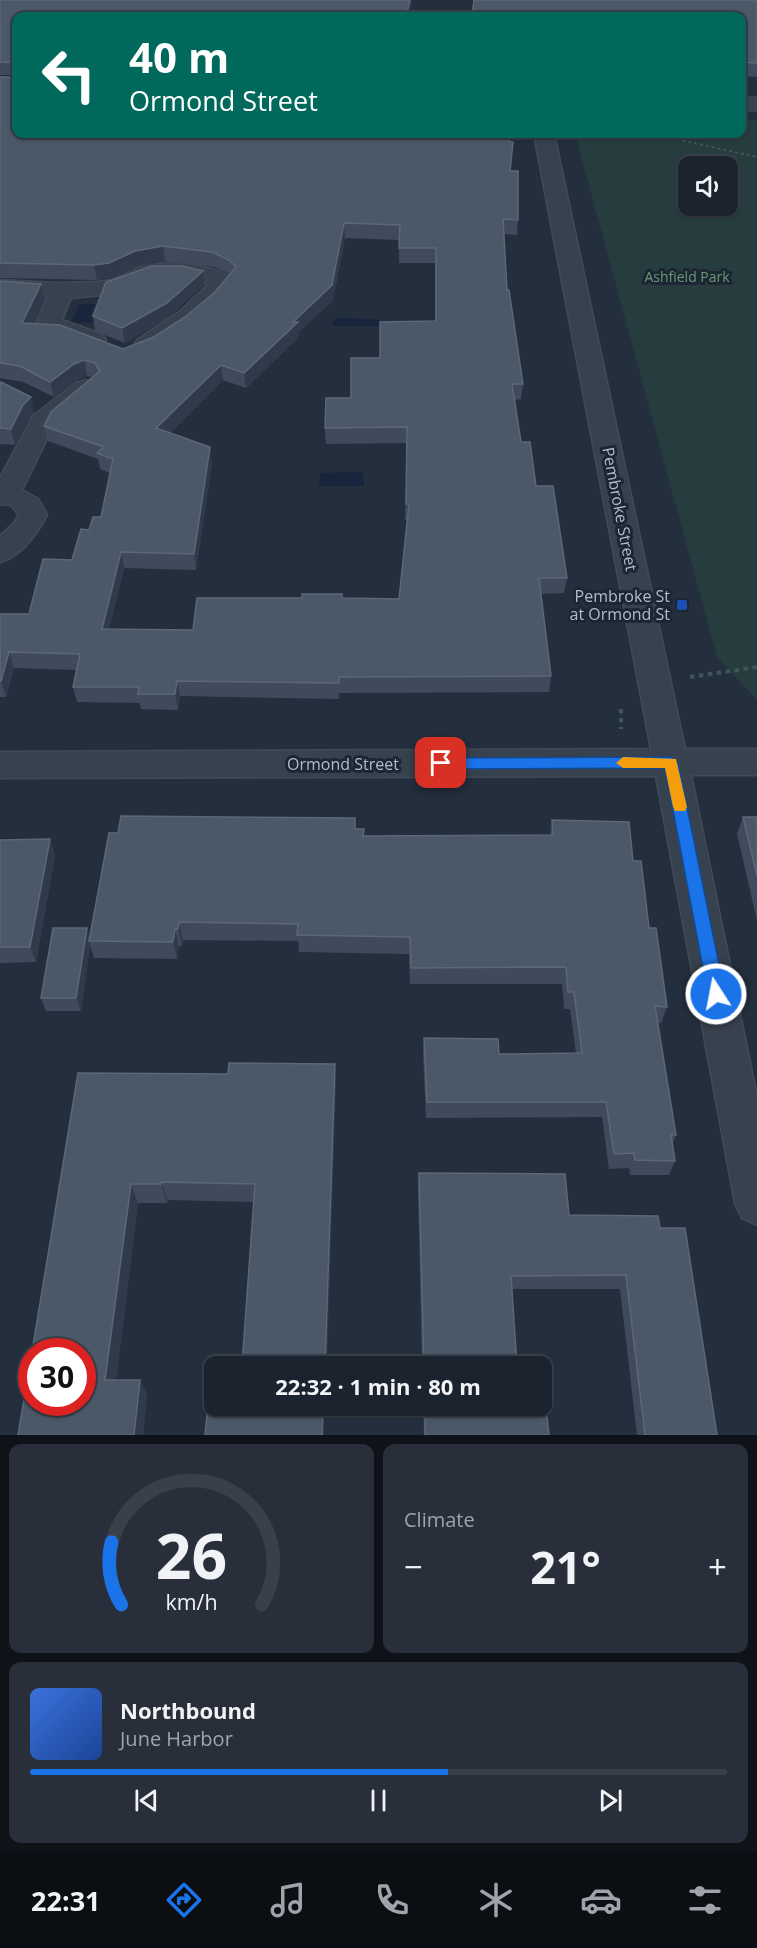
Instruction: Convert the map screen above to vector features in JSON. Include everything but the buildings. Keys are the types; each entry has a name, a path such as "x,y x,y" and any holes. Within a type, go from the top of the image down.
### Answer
{"street":[{"name":"Pembroke Street","path":"545,138 757,1203"},
{"path":"0,287 63,290 112,287 147,272 171,270 203,274 223,282 211,298 157,339 121,352 48,323 63,290"},
{"path":"0,552 25,528 33,515 32,509 22,500 3,495 42,422 44,406 95,379"},
{"name":"Ormond Street","path":"0,765 757,762"}],"path":[{"path":"671,138 757,157"}],"green space":[{"name":"Ashfield Park","path":"746,120 757,120 757,700 717,657 576,138 746,138"}],"water":[{"path":"79,304 95,304 90,317 94,317 92,323 71,322"},
{"path":"334,319 380,320 379,326 332,326"},
{"path":"363,472 364,486 319,486 320,473"}],"slow traffic":[{"path":"623,763 671,763 680,807"}],"place":[{"name":"Pembroke St at Ormond St","path":"682,605"}],"route":[{"path":"441,763 671,763 716,994"}]}
